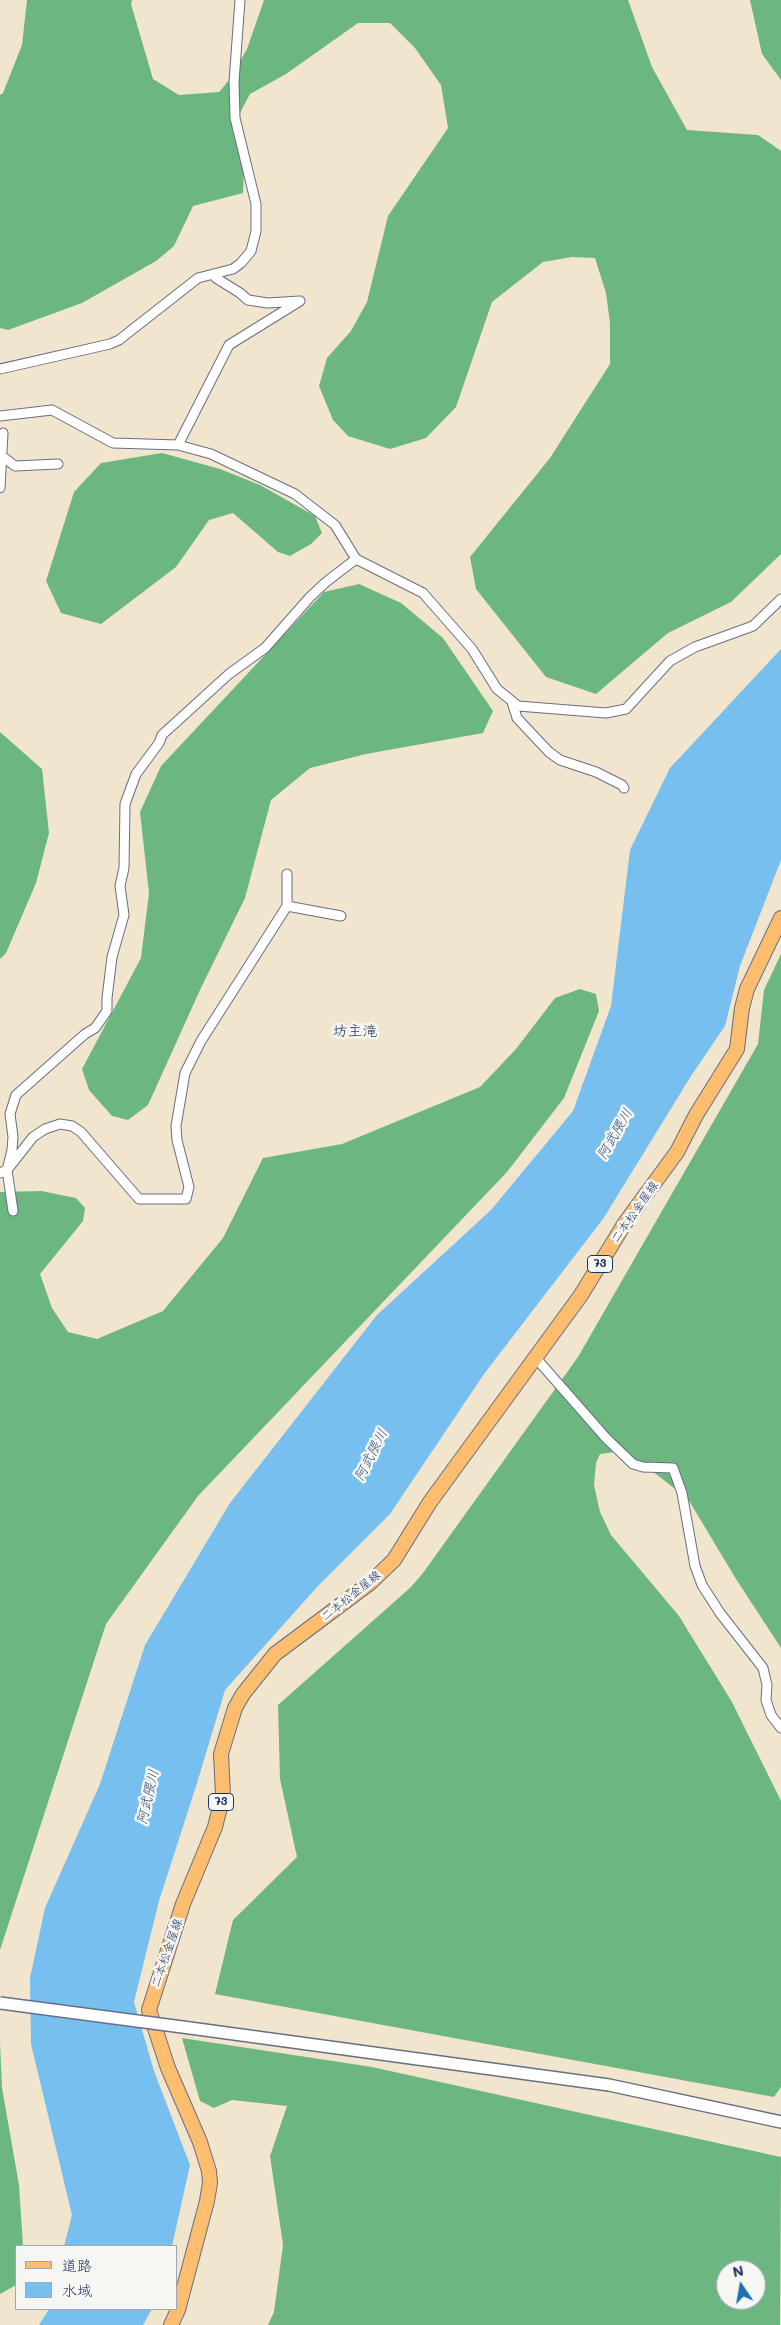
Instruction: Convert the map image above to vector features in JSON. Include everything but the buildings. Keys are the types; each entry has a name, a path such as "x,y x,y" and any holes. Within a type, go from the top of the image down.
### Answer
{"main road":[{"name":"二本松金屋線","path":"171,2325 178,2310 207,2200 210,2171 203,2149 168,2068 149,2010 183,1904 215,1827 223,1795 221,1754 235,1708 243,1694 276,1654 370,1583 394,1560 430,1502 581,1295 625,1223 677,1152 737,1049 742,1008 747,989 780,924"}],"street":[{"path":"0,369 110,344 130,331 198,278 233,269 251,251 256,231 256,204 236,118 234,82 240,0"},
{"path":"178,446 229,345 300,301 268,303 248,300 240,292 213,274"},
{"path":"0,416 52,410 114,443 178,446 211,454 295,494 335,525 356,559 423,593 472,649 497,689 518,706 606,713 626,709 670,660 695,647 753,626 781,599"},
{"path":"0,488 3,433"},
{"path":"2,456 15,466 58,464"},
{"path":"13,1211 3,1172 13,1137 10,1114 16,1095 85,1034 95,1028 107,1011 112,957 124,915 120,886 124,868 122,846 125,804 136,774 159,743 162,735 229,674 266,648 320,587 356,559"},
{"path":"512,702 517,718 549,752 560,760 611,779 624,788"},
{"path":"3,1172 33,1137 45,1129 60,1124 72,1126 81,1132 139,1199 186,1199 189,1187 177,1140 176,1126 185,1073 201,1041 287,906 287,874"},
{"path":"287,906 341,916"},
{"path":"535,1357 606,1438 634,1464 643,1467 674,1468 682,1493 695,1566 702,1585 720,1613 763,1668 767,1686 766,1700 771,1715 781,1728"},
{"path":"0,2002 609,2085 781,2122"}],"green space":[{"path":"27,0 132,0 131,4 153,79 179,95 219,92 230,79 247,49 264,0 628,0 652,67 687,130 758,135 781,151 781,554 731,602 668,633 596,694 546,677 476,589 470,557 550,458 610,364 610,323 606,293 595,258 572,257 543,262 492,302 456,407 426,438 390,449 348,436 333,420 319,386 327,358 351,331 367,302 388,216 448,128 441,85 415,48 390,23 358,23 286,74 250,94 232,128 244,169 243,193 193,206 174,246 156,261 82,303 8,330 0,328 0,95 3,93 22,45"},
{"path":"750,0 781,0 781,80 762,54"},
{"path":"162,453 220,469 260,485 315,516 322,533 311,544 290,556 278,552 233,513 209,520 176,567 101,624 61,613 46,581 74,492 101,463"},
{"path":"359,584 401,603 443,638 493,711 483,733 366,754 310,768 271,800 245,898 200,990 148,1105 128,1120 112,1116 89,1090 82,1069 141,958 149,893 140,812 161,766 324,592"},
{"path":"0,732 42,769 49,833 36,883 6,953 0,959"},
{"path":"781,954 781,1648 736,1579 688,1499 638,1460 615,1452 600,1454 596,1463 594,1485 600,1512 611,1535 679,1616 732,1702 781,1801 781,2087 774,2097 215,1994 233,1920 297,1857 280,1779 278,1705 411,1587 578,1357 758,1044 764,990"},
{"path":"580,989 596,994 599,1011 564,1098 507,1172 198,1496 106,1624 0,1950 0,1192 41,1191 76,1198 85,1208 83,1221 40,1274 52,1308 68,1332 97,1339 163,1311 223,1238 263,1158 342,1144 480,1087 516,1049 555,998"},
{"path":"182,2038 372,2067 781,2157 780,2325 268,2325 274,2312 283,2245 270,2156 287,2106 232,2100 214,2108 200,2101"},
{"path":"0,2042 2,2088 19,2185 23,2245 15,2245 15,2286 0,2294"}],"water":[{"name":"阿武隈川","path":"781,649 781,860 740,966 725,1026 691,1076 603,1219 484,1374 390,1514 317,1587 225,1690 159,1901 134,2002 154,2071 190,2165 172,2245 64,2245 72,2215 31,2044 30,1978 45,1908 100,1784 145,1645 230,1503 377,1315 491,1210 573,1111 611,1006 630,850 670,768"},
{"path":"48,2310 151,2310 143,2325 39,2325"}],"district":[{"name":"坊主滝","path":"355,1031"}]}
